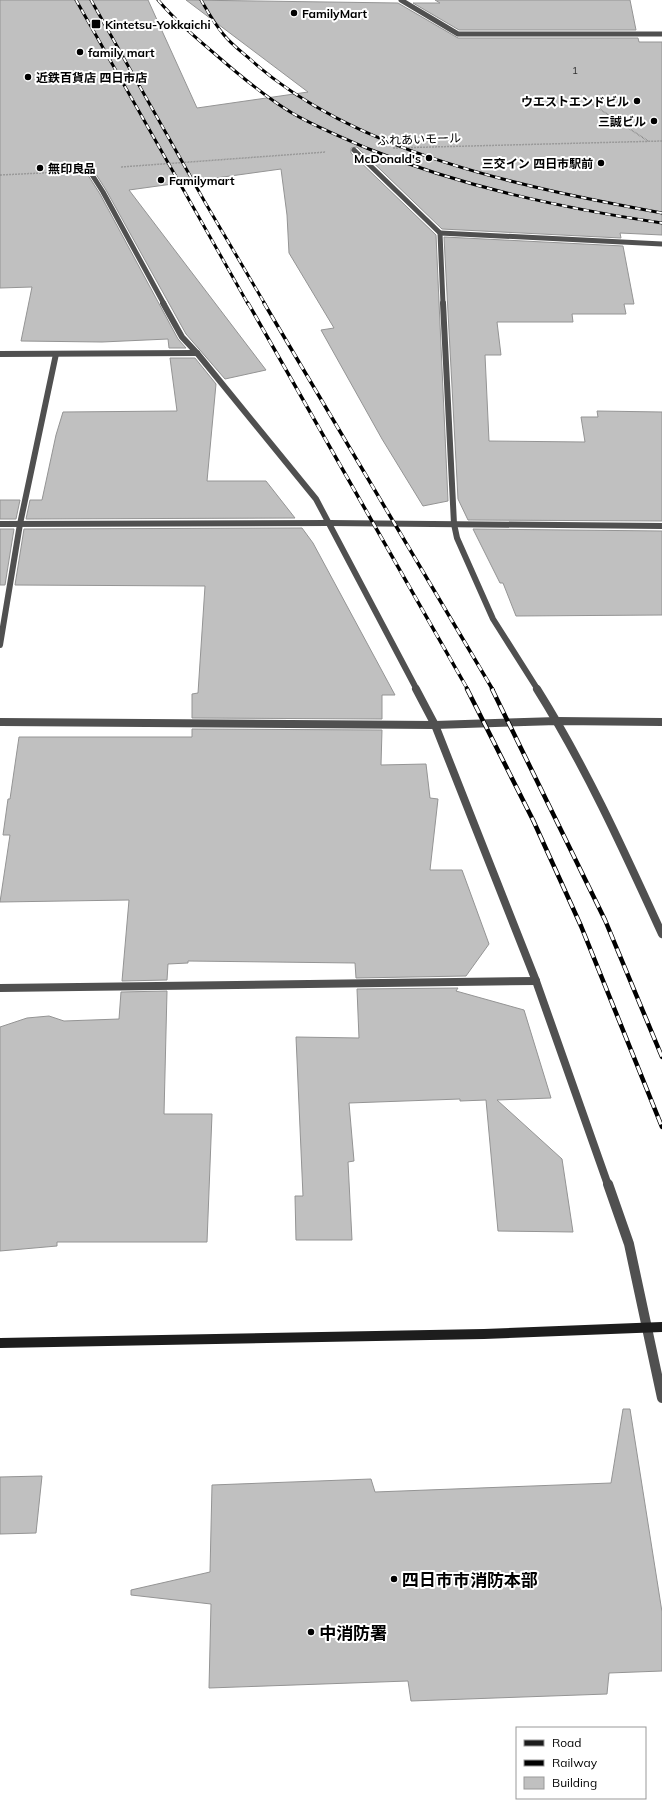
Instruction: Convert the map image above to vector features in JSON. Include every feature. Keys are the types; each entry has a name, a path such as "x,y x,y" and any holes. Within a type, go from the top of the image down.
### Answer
{"street":[{"path":"401,0 458,34 662,34"},
{"path":"354,150 440,233 662,244"},
{"path":"89,170 103,192 182,337 197,353 316,499 435,725 536,980 629,1244 662,1398"},
{"path":"440,233 454,524 457,538 493,619 557,721 613,826 662,934"},
{"path":"0,354 197,353"},
{"path":"0,645 20,524 56,354"},
{"path":"0,524 329,523 662,526"},
{"path":"0,722 435,725 557,721 662,722"},
{"path":"0,988 536,980"},
{"path":"0,1343 484,1334 662,1327"}],"path":[{"path":"586,100 649,142"},
{"name":"ふれあいモール","path":"176,163 354,150 662,141"}],"building":[{"path":"0,0 148,0 197,108 308,92 186,0 398,3 458,38 638,38 639,42 662,42 662,235 620,233 621,238 442,229 357,147 351,148 351,153 436,235 448,501 423,506 382,439 321,330 334,328 289,253 287,215 281,169 129,190 266,370 225,379 186,334 106,190 92,168 89,166 86,168 86,172 100,194 178,339 186,348 169,348 168,339 102,342 21,341 32,287 0,288"},
{"path":"435,0 630,0 636,30 459,30 413,3 440,3"},
{"path":"444,237 623,246 634,304 624,304 626,314 572,314 573,322 497,322 501,355 485,355 489,441 585,442 581,417 598,417 597,411 662,412 662,521 468,520 458,499"},
{"path":"170,358 195,358 216,384 207,481 266,481 295,518 26,519 30,500 42,500 56,435 63,412 177,411"},
{"path":"0,500 20,500 16,519 0,519"},
{"path":"302,528 313,543 395,695 382,695 382,719 192,718 192,694 198,693 205,586 15,585 24,529"},
{"path":"0,529 14,529 5,585 0,585"},
{"path":"473,529 662,531 662,615 516,616 503,583 500,583"},
{"path":"192,729 382,730 381,765 426,764 430,798 438,799 430,870 462,870 489,944 466,976 356,978 355,963 188,961 188,963 168,964 167,980 122,981 129,900 0,902 10,835 3,835 19,737 192,737"},
{"path":"458,988 456,991 524,1010 551,1098 497,1100 562,1159 573,1232 498,1231 486,1100 460,1101 460,1099 349,1103 354,1161 348,1162 352,1240 296,1240 295,1196 303,1196 296,1037 359,1038 357,989"},
{"path":"167,991 164,1114 212,1114 207,1242 57,1242 57,1246 0,1251 0,1027 27,1018 49,1016 64,1021 119,1019 121,992"},
{"path":"623,1409 630,1409 662,1612 662,1671 609,1673 607,1694 411,1701 408,1681 209,1688 211,1604 131,1595 131,1590 210,1572 212,1485 371,1479 375,1492 611,1483"},
{"path":"42,1476 36,1533 0,1534 0,1477"}],"railway":[{"path":"76,0 248,304"},
{"path":"91,0 206,204 265,304"},
{"path":"158,0 193,35 233,70 292,113 310,123 369,149 404,162 477,185 550,203 662,223"},
{"path":"201,0 218,27 227,39 237,48 293,93 341,120 392,143 445,162 500,178 556,192 662,213"},
{"path":"248,303 468,690"},
{"path":"264,303 493,690"},
{"path":"467,689 533,820 581,926 662,1127"},
{"path":"492,689 605,920 662,1057"}],"place":[{"name":"FamilyMart","path":"294,13"},
{"name":"Kintetsu-Yokkaichi","path":"96,24"},
{"name":"family mart","path":"80,52"},
{"name":"近鉄百貨店 四日市店","path":"28,77"},
{"name":"ウエストエンドビル","path":"637,101"},
{"name":"三誠ビル","path":"654,121"},
{"name":"McDonald's","path":"429,158"},
{"name":"三交イン 四日市駅前","path":"601,163"},
{"name":"無印良品","path":"40,168"},
{"name":"Familymart","path":"161,180"},
{"name":"四日市市消防本部","path":"394,1579"},
{"name":"中消防署","path":"311,1632"}]}
